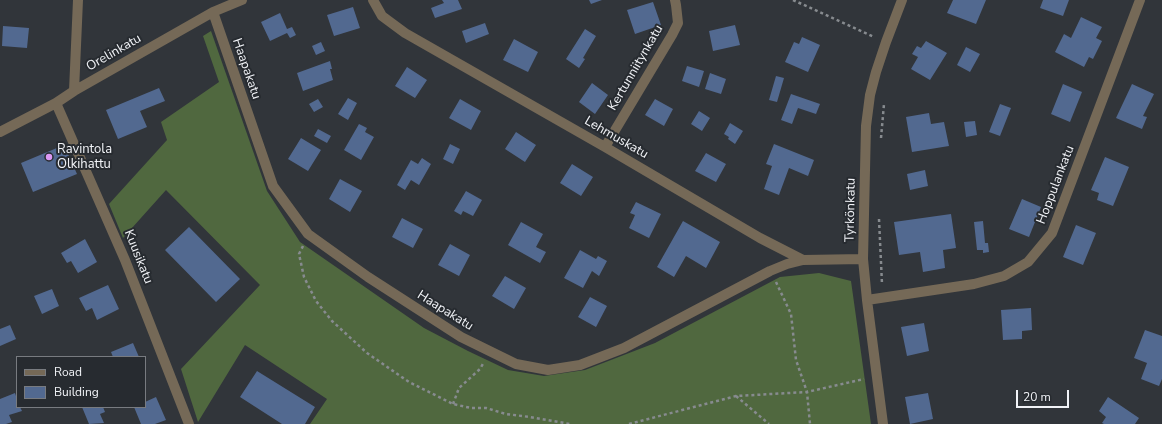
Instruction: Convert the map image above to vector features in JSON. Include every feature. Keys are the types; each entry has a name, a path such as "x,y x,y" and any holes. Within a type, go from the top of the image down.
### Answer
{"street":[{"path":"74,91 78,0"},
{"name":"Orelinkatu","path":"0,132 56,103 74,91 213,12 242,0"},
{"name":"Lehmuskatu","path":"373,0 382,16 405,34 605,146 760,238 803,260 863,259"},
{"name":"Kertunniitynkatu","path":"605,146 678,23 674,0"},
{"name":"Tyrkönkatu","path":"883,424 863,259 866,126 870,95 886,42 902,0"},
{"name":"Hoppulankatu","path":"867,300 974,284 1004,276 1028,262 1052,233 1140,0"},
{"name":"Haapakatu","path":"213,12 273,186 308,234 368,277 454,333 516,364 548,370 580,365 624,348 770,271 787,264 803,260"},
{"name":"Kuusikatu","path":"56,103 125,260 189,424"}],"path":[{"path":"793,0 886,42"},
{"path":"881,144 885,102"},
{"path":"879,215 883,298"},
{"path":"308,234 299,254 304,277 316,301 332,321 373,357 409,382 452,404 470,408 486,408 506,414 570,424"},
{"path":"770,271 791,314 796,360 807,392 810,424"},
{"path":"452,404 459,388 480,369 490,352"},
{"path":"629,424 736,396 807,392 877,376"},
{"path":"736,396 770,424"}],"green space":[{"path":"211,31 267,191 300,242 424,328 508,370 544,376 585,370 655,343 780,277 819,273 851,281 871,424 310,424 327,399 245,345 198,422 181,369 260,285 166,190 123,238 109,204 167,140 161,122 219,82 203,36"}],"building":[{"path":"442,0 458,0 462,9 435,18 431,8 444,3"},
{"path":"589,0 602,0 591,4"},
{"path":"953,0 986,0 976,24 947,13"},
{"path":"1043,0 1069,0 1063,16 1040,8"},
{"path":"653,2 661,25 635,34 627,10"},
{"path":"353,7 360,28 334,36 327,15"},
{"path":"280,13 287,29 292,27 296,35 290,38 287,33 270,41 261,22"},
{"path":"1081,17 1102,27 1096,38 1102,41 1093,59 1089,57 1084,67 1055,52 1064,34 1071,38"},
{"path":"485,23 489,34 466,43 462,31"},
{"path":"735,25 740,45 713,51 709,31"},
{"path":"3,26 29,28 27,48 2,46"},
{"path":"585,29 596,36 579,68 566,59"},
{"path":"802,37 820,45 808,72 785,62 794,42 799,44"},
{"path":"514,39 538,52 528,72 503,60"},
{"path":"926,41 947,53 930,80 911,69 918,57 912,54 917,46 921,48"},
{"path":"321,42 325,51 316,55 312,46"},
{"path":"966,47 980,54 970,72 957,65"},
{"path":"330,61 332,69 330,69 333,80 303,91 297,73"},
{"path":"687,66 704,71 699,87 682,81"},
{"path":"407,67 427,80 415,98 395,86"},
{"path":"710,73 726,79 721,94 705,89"},
{"path":"776,76 784,78 777,102 769,100"},
{"path":"592,83 608,95 595,114 579,102"},
{"path":"1063,84 1082,92 1070,122 1051,114"},
{"path":"1132,84 1154,94 1143,116 1147,117 1142,129 1116,118"},
{"path":"159,88 165,101 140,111 147,127 118,139 106,110"},
{"path":"791,94 820,104 816,114 798,108 792,124 781,120"},
{"path":"348,98 357,103 348,120 338,114"},
{"path":"318,99 323,107 314,112 309,104"},
{"path":"460,99 481,111 471,130 449,118"},
{"path":"655,99 673,109 664,126 645,115"},
{"path":"1000,104 1011,108 1000,136 989,132"},
{"path":"699,111 710,118 702,131 691,124"},
{"path":"929,113 931,124 944,122 949,146 912,152 906,117"},
{"path":"975,121 977,135 966,137 964,122"},
{"path":"730,123 743,131 735,144 724,134"},
{"path":"359,124 367,128 365,132 374,137 361,160 344,150"},
{"path":"318,129 331,136 327,143 314,136"},
{"path":"516,132 536,145 525,162 505,149"},
{"path":"301,138 321,150 308,171 288,159"},
{"path":"450,144 460,149 453,164 443,159"},
{"path":"774,144 814,160 808,176 789,168 779,195 764,189 772,166 766,164"},
{"path":"64,145 77,174 33,192 21,163"},
{"path":"706,153 726,164 716,182 695,171"},
{"path":"1105,157 1129,167 1113,206 1097,200 1099,193 1091,190"},
{"path":"422,158 431,164 419,185 411,180 405,190 397,185 411,160 418,164"},
{"path":"572,164 593,177 581,196 560,183"},
{"path":"925,170 928,186 910,190 907,174"},
{"path":"340,179 362,191 350,212 329,199"},
{"path":"466,191 482,200 473,216 463,211 461,215 454,211"},
{"path":"1022,199 1041,207 1029,237 1009,229"},
{"path":"636,202 661,214 649,238 629,228 635,215 630,213"},
{"path":"951,214 956,248 943,250 945,268 923,272 920,252 899,255 894,222"},
{"path":"402,218 423,229 413,248 392,237"},
{"path":"683,221 720,242 706,268 686,256 674,277 657,267"},
{"path":"983,221 985,243 988,243 989,252 983,253 983,250 977,250 974,222"},
{"path":"521,222 543,234 536,247 546,252 540,263 508,245"},
{"path":"1076,225 1096,233 1083,265 1063,257"},
{"path":"189,227 240,279 216,302 165,250"},
{"path":"85,239 97,262 78,273 71,261 67,263 61,253"},
{"path":"450,244 470,255 459,276 438,265"},
{"path":"580,250 596,259 598,256 607,261 599,276 592,271 583,288 564,278"},
{"path":"505,276 526,288 514,309 492,296"},
{"path":"108,285 119,309 97,320 92,308 86,311 79,298"},
{"path":"52,289 59,306 42,314 34,296"},
{"path":"590,297 607,306 596,327 578,317"},
{"path":"1031,308 1032,330 1022,331 1022,339 1003,340 1001,310"},
{"path":"924,323 929,351 907,356 901,327"},
{"path":"10,325 16,339 0,346 0,329"},
{"path":"1145,330 1162,336 1162,379 1159,386 1141,379 1147,363 1134,358"},
{"path":"133,343 139,356 113,356 111,352"},
{"path":"257,371 315,407 305,424 282,424 240,397"},
{"path":"15,393 16,408 20,408 22,411 9,415 12,422 0,424 0,399"},
{"path":"928,393 933,419 910,424 905,397"},
{"path":"156,397 166,420 155,424 141,424 134,408 146,408 146,402"},
{"path":"1108,397 1139,418 1135,424 1102,423 1106,417 1099,411"},
{"path":"82,408 103,408 105,412 100,414 104,423 89,424"}],"place":[{"name":"Ravintola Olkihattu","path":"49,157"}]}
